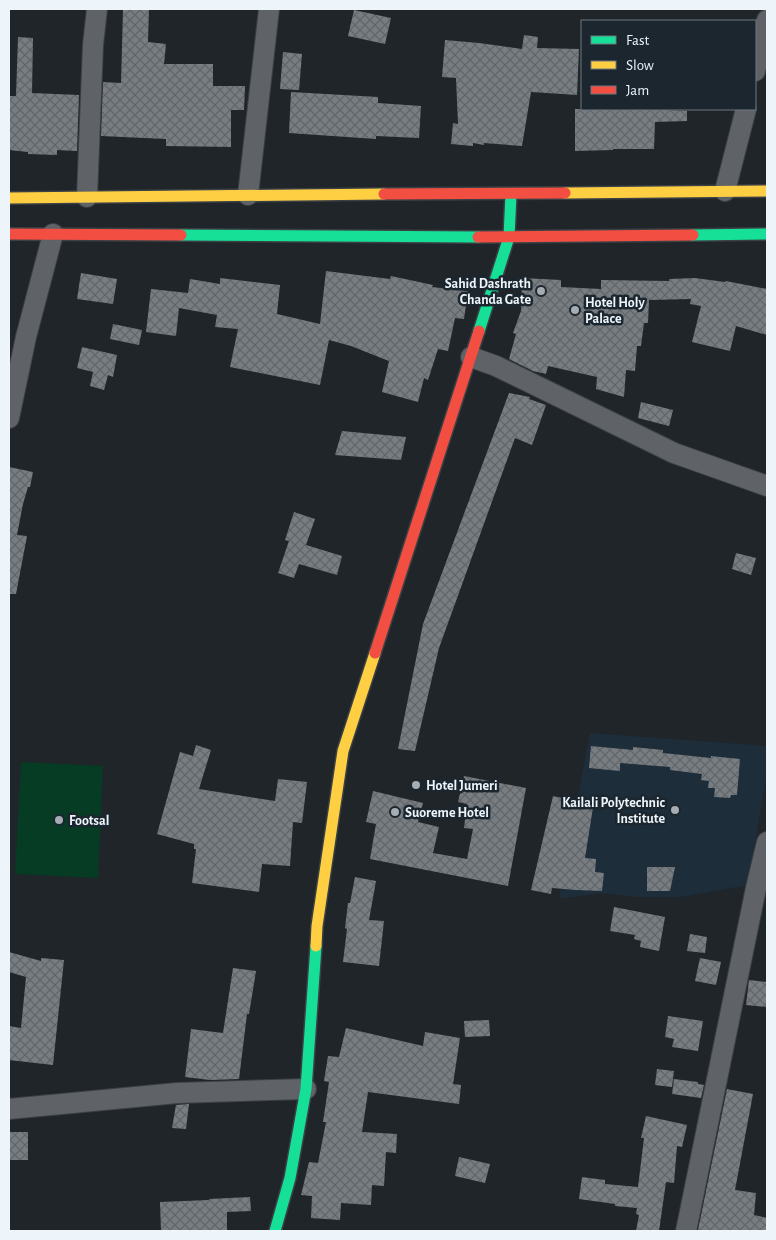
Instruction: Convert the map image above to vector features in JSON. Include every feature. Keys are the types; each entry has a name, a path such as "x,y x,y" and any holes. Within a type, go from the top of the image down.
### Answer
{"main road":[{"path":"9,198 248,194 511,194 767,191"},
{"path":"274,1231 290,1178 306,1089 317,926 343,751 508,237 511,194"},
{"path":"9,234 508,237 767,234"}],"street":[{"path":"87,197 93,45 97,9"},
{"path":"248,194 269,9"},
{"path":"756,67 767,20"},
{"path":"725,191 746,110"},
{"path":"9,418 26,337 53,234"},
{"path":"471,357 496,366 674,453 767,486"},
{"path":"686,1231 767,842"},
{"path":"9,1109 177,1092 306,1089"}],"shaded area":[{"path":"590,733 767,746 767,772 748,885 681,897 636,897 602,893 559,899"}],"green space":[{"name":"Footsal","path":"21,762 103,766 98,878 15,874"}],"building":[{"path":"123,9 149,9 148,42 166,44 164,64 213,64 213,86 245,86 244,110 231,110 231,147 166,146 166,139 101,136 103,82 121,83"},
{"path":"354,10 391,18 385,44 348,36"},
{"path":"524,35 538,37 537,48 579,49 577,95 531,92 522,146 484,143 484,145 473,143 473,146 451,144 453,123 458,124 456,78 442,77 445,40 522,49"},
{"path":"18,37 33,38 32,93 79,95 77,151 57,150 57,155 28,154 28,152 9,150 9,96 16,96"},
{"path":"283,52 302,54 299,90 280,89"},
{"path":"291,92 378,97 378,103 421,106 419,138 376,136 376,139 289,133"},
{"path":"575,109 687,111 687,121 655,122 654,149 575,151"},
{"path":"326,271 390,279 391,276 433,285 432,287 468,291 464,319 455,318 448,351 438,349 428,380 424,378 418,402 382,392 389,361 351,346 329,340 320,385 230,367 238,329 215,327 217,315 179,308 176,336 146,332 151,289 188,293 190,279 220,284 220,278 280,285 277,314 320,324"},
{"path":"81,273 117,279 113,304 77,299"},
{"path":"522,278 561,280 561,287 601,289 601,280 669,281 669,279 695,278 726,281 767,289 767,335 736,326 730,351 692,342 701,306 690,304 691,299 649,300 648,323 644,323 641,346 637,346 635,371 626,370 624,397 596,389 597,377 548,366 546,374 533,371 509,359 516,334 513,333 521,311"},
{"path":"113,324 142,330 139,345 110,339"},
{"path":"82,347 117,355 113,377 108,375 104,390 90,386 93,372 77,368"},
{"path":"509,393 530,397 529,399 546,405 532,445 515,438 439,648 415,751 398,749 423,624"},
{"path":"641,402 673,410 669,426 638,418"},
{"path":"342,431 406,437 401,460 335,455"},
{"path":"9,467 33,472 30,487 28,487 23,504 17,535 27,536 16,594 9,594"},
{"path":"294,512 315,519 306,545 342,556 337,575 299,564 294,578 278,573 289,541 285,540"},
{"path":"736,553 756,558 751,575 732,569"},
{"path":"196,745 211,750 199,789 275,801 278,779 307,782 302,823 293,822 290,866 262,864 259,892 192,883 196,849 194,849 194,844 157,834 180,752 193,756"},
{"path":"591,746 633,750 633,747 663,750 663,753 740,759 737,795 731,795 730,798 714,797 715,788 708,788 709,781 701,780 702,774 670,770 670,767 620,763 620,771 589,768"},
{"path":"464,776 526,788 508,886 370,859 376,824 366,822 373,791 423,803 418,822 439,827 433,853 467,859 473,829 464,828 467,804 458,802"},
{"path":"553,796 581,802 581,799 594,801 585,858 596,859 595,872 604,873 602,891 552,888 551,894 531,890"},
{"path":"647,867 675,867 670,891 647,891"},
{"path":"355,877 376,881 369,920 384,921 379,966 343,962 348,903 350,903"},
{"path":"614,907 665,917 659,951 640,947 641,941 634,939 635,935 610,931"},
{"path":"690,934 707,937 705,953 687,951"},
{"path":"9,952 41,961 41,958 64,960 53,1065 9,1060 9,1026 21,1028 26,977 9,972"},
{"path":"700,958 721,962 716,985 695,981"},
{"path":"233,968 256,971 249,1014 247,1014 239,1079 210,1080 185,1077 191,1029 223,1033"},
{"path":"749,980 767,982 767,1007 746,1005"},
{"path":"668,1016 703,1021 698,1051 672,1047 674,1039 665,1037"},
{"path":"489,1020 490,1036 465,1037 464,1021"},
{"path":"346,1028 423,1046 425,1032 460,1038 453,1084 461,1085 459,1104 368,1092 362,1132 397,1134 396,1153 386,1152 384,1186 372,1185 371,1205 341,1203 340,1220 311,1218 312,1196 301,1195 309,1162 318,1163 326,1122 323,1122 329,1082 324,1081 328,1056 339,1057"},
{"path":"657,1069 674,1071 672,1087 655,1085"},
{"path":"674,1079 698,1082 698,1084 704,1085 701,1098 672,1094"},
{"path":"727,1089 753,1094 735,1190 756,1193 754,1215 767,1218 767,1231 698,1230"},
{"path":"189,1104 186,1129 172,1128 176,1105"},
{"path":"646,1116 687,1125 682,1147 677,1146 674,1183 666,1182 659,1231 636,1231 639,1215 636,1214 637,1208 579,1199 582,1177 605,1180 605,1184 638,1187 644,1138 641,1138"},
{"path":"9,1132 28,1132 28,1160 9,1160"},
{"path":"459,1157 490,1164 485,1183 455,1176"},
{"path":"250,1197 251,1211 227,1212 227,1231 161,1231 160,1202"}],"traffic: fast":[{"path":"479,331 509,237 511,194"},
{"path":"693,235 767,234"},
{"path":"181,235 478,237"},
{"path":"275,1231 290,1178 306,1089 316,946"}],"traffic: slow":[{"path":"565,193 767,191"},
{"path":"9,198 384,194"},
{"path":"316,946 317,926 343,751 375,653"}],"traffic: jam":[{"path":"384,194 565,193"},
{"path":"9,234 181,235"},
{"path":"478,237 693,235"},
{"path":"375,653 479,331"}],"place":[{"name":"Sahid Dashrath Chanda Gate","path":"541,291"},
{"name":"Hotel Holy Palace","path":"575,310"},
{"name":"Hotel Jumeri","path":"416,785"},
{"name":"Kailali Polytechnic Institute","path":"675,810"},
{"name":"Suoreme Hotel","path":"395,812"},
{"name":"Footsal","path":"59,820"}]}
